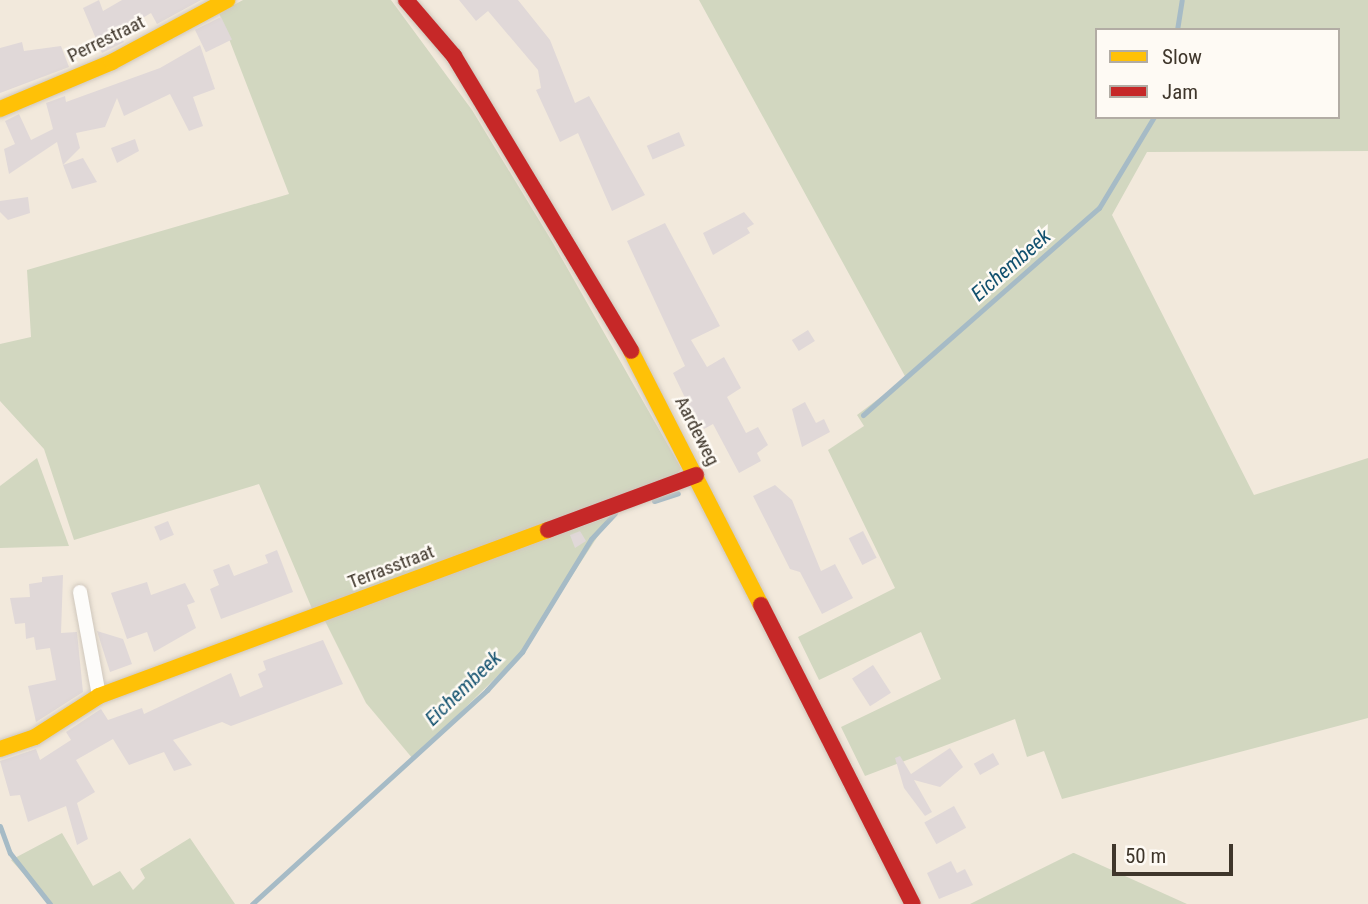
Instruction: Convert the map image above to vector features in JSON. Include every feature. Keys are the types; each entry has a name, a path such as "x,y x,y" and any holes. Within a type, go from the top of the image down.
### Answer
{"street":[{"name":"Perrestraat","path":"0,109 112,62 227,0"},
{"name":"Aardeweg","path":"406,0 454,56 625,339 913,904"},
{"name":"Terrasstraat","path":"0,749 35,737 99,696 696,475"},
{"path":"80,592 99,696"}],"green space":[{"path":"243,0 391,0 472,110 553,243 681,468 677,475 313,611 259,484 74,540 44,449 0,401 0,344 31,337 27,270 289,194 219,13"},
{"path":"699,0 1368,0 1368,151 1147,152 1112,215 1254,495 1368,458 1368,718 1062,799 1044,751 1027,757 1015,719 865,776 841,727 941,679 921,632 819,680 798,637 895,588 828,450 864,426 857,415 906,378"},
{"path":"37,458 69,546 0,548 0,486"},
{"path":"611,516 522,652 413,759 366,703 324,619"},
{"path":"62,833 93,886 120,871 133,890 145,878 140,869 190,838 235,904 51,904 11,860"},
{"path":"1074,853 1187,904 970,904"}],"building":[{"path":"99,0 103,11 122,0 201,0 157,24 151,13 119,32 124,42 102,53 83,8"},
{"path":"459,0 518,0 550,40 575,103 589,96 645,195 612,211 578,133 560,142 536,90 541,88 538,70 488,11 476,21"},
{"path":"221,17 232,39 206,52 195,30"},
{"path":"22,42 24,51 61,46 69,67 0,93 0,48"},
{"path":"200,45 215,89 193,97 203,126 189,131 170,94 124,116 117,98 105,127 76,133 80,148 63,165 57,142 9,174 4,149 15,144 5,121 19,114 31,140 53,129 46,103 65,96 66,102 160,68"},
{"path":"679,132 685,146 653,159 647,146"},
{"path":"135,139 139,151 117,163 111,148"},
{"path":"83,158 97,182 72,189 63,165"},
{"path":"28,197 30,213 8,220 0,212 0,201"},
{"path":"744,212 754,224 747,228 750,233 713,255 703,233"},
{"path":"665,223 720,326 691,340 707,367 724,357 741,388 727,397 746,433 758,427 768,445 757,453 761,461 739,473 713,424 704,429 673,373 685,366 627,241"},
{"path":"808,330 815,341 799,351 792,340"},
{"path":"805,402 816,423 824,419 830,432 802,447 792,409"},
{"path":"775,485 792,500 821,571 835,564 853,598 822,614 800,572 790,569 753,496"},
{"path":"168,521 174,535 160,541 154,527"},
{"path":"580,531 586,541 575,548 570,535"},
{"path":"863,531 877,558 862,565 849,538"},
{"path":"277,550 293,592 221,619 210,589 219,585 213,570 229,564 234,576 268,563 265,555"},
{"path":"63,575 61,633 77,632 83,692 36,722 28,686 56,680 50,648 36,650 34,637 26,639 25,623 15,624 10,598 30,597 29,584 42,582 42,577"},
{"path":"147,582 151,595 185,583 195,602 187,605 196,628 154,652 147,632 127,639 111,593"},
{"path":"97,631 123,639 132,664 110,672"},
{"path":"323,640 343,684 231,726 222,722 173,740 192,765 174,771 164,752 129,765 113,739 76,760 95,792 77,803 88,839 77,845 66,806 28,822 20,795 10,796 0,761 36,749 40,760 71,740 66,732 101,709 108,720 142,708 144,714 231,673 240,697 263,687 258,674 266,670 263,661"},
{"path":"873,665 891,693 870,706 852,679"},
{"path":"950,748 963,767 940,787 914,780 932,812 925,816 904,788 895,758 900,756 911,774"},
{"path":"993,753 999,764 980,775 974,764"},
{"path":"954,806 966,828 936,844 924,822"},
{"path":"951,861 957,873 965,869 973,885 939,899 927,873"}],"waterway":[{"name":"Eichembeek","path":"1177,28 1182,0"},
{"name":"Eichembeek","path":"863,415 1099,208 1153,119"},
{"name":"Eichembeek","path":"654,501 678,493"},
{"name":"Eichembeek","path":"252,904 487,690 522,652 591,539 615,513"},
{"path":"0,826 10,853 50,904"}],"traffic: slow":[{"path":"0,109 112,62 227,0"},
{"path":"631,351 761,605"},
{"path":"0,749 35,737 99,696 548,530"}],"traffic: jam":[{"path":"406,0 454,56 631,351"},
{"path":"548,530 696,475"},
{"path":"761,605 913,904"}]}
